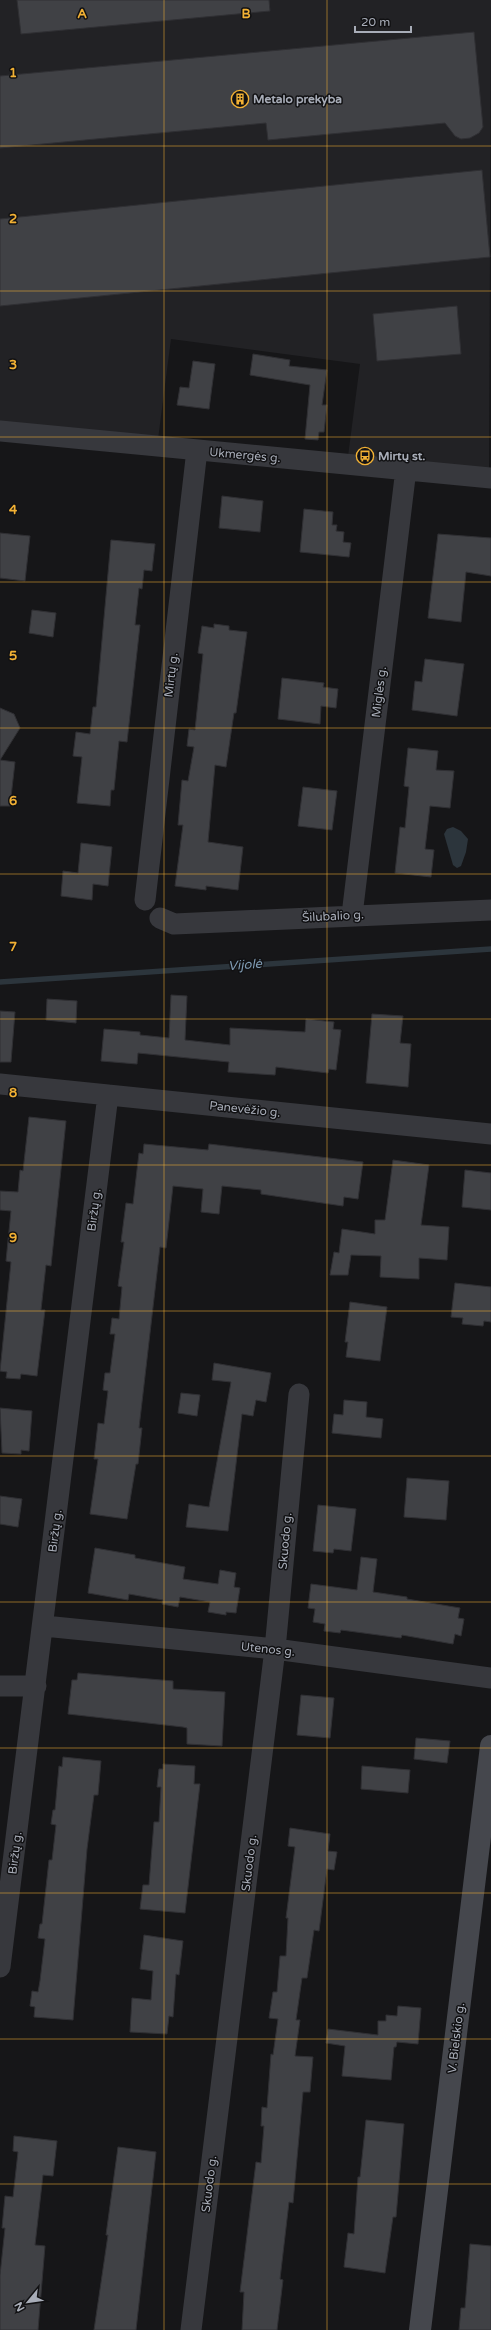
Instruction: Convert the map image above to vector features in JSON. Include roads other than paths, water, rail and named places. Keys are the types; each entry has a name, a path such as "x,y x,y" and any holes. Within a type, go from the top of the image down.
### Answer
{"street":[{"name":"Ukmergės g.","path":"0,431 491,478"},
{"name":"Mirtų g.","path":"146,900 197,450"},
{"name":"Miglės g.","path":"352,915 406,469"},
{"name":"Šilubalio g.","path":"167,921 491,910"},
{"name":"Panevėžio g.","path":"0,1084 491,1134"},
{"name":"Biržų g.","path":"0,1967 44,1626 108,1095"},
{"name":"Skuodo g.","path":"192,2330 275,1649 299,1394"},
{"name":"Utenos g.","path":"44,1626 275,1649 491,1678"},
{"path":"0,1686 36,1686"},
{"name":"V. Bielskio g.","path":"420,2330 491,1746"}],"waterway":[{"name":"Vijolė","path":"0,982 491,949"}],"place":[{"name":"Metalo prekyba","path":"240,99"},
{"name":"Mirtų st.","path":"365,456"}]}
